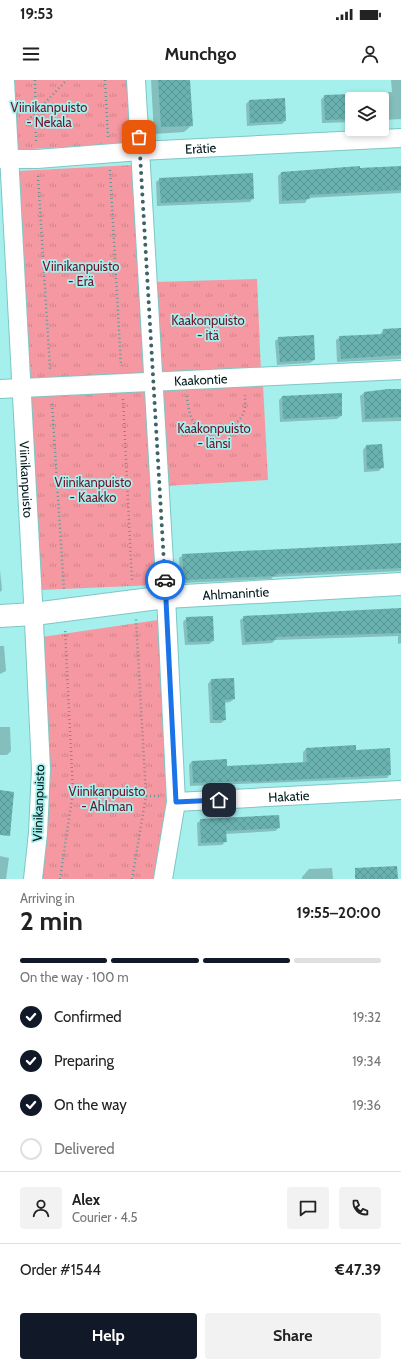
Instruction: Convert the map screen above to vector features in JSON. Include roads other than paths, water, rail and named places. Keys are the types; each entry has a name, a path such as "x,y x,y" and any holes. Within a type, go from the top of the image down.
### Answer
{"street":[{"name":"Viinikanpuisto","path":"5,80 6,153 22,388 41,769 38,833 33,879"},
{"path":"136,80 166,597 176,802 163,879"},
{"name":"Erätie","path":"6,153 37,159 140,151 401,138"},
{"name":"Kaakontie","path":"0,389 122,385 401,370"},
{"name":"Ahlmanintie","path":"0,616 34,614 166,597 401,584"},
{"name":"Hakatie","path":"176,802 401,790"}],"park label":[{"name":"Viinikanpuisto - Nekala","path":"49,114"},
{"name":"Viinikanpuisto - Erä","path":"81,274"},
{"name":"Kaakonpuisto - itä","path":"208,328"},
{"name":"Kaakonpuisto - länsi","path":"214,436"},
{"name":"Viinikanpuisto - Kaakko","path":"93,490"},
{"name":"Viinikanpuisto - Ahlman","path":"107,798"}]}
